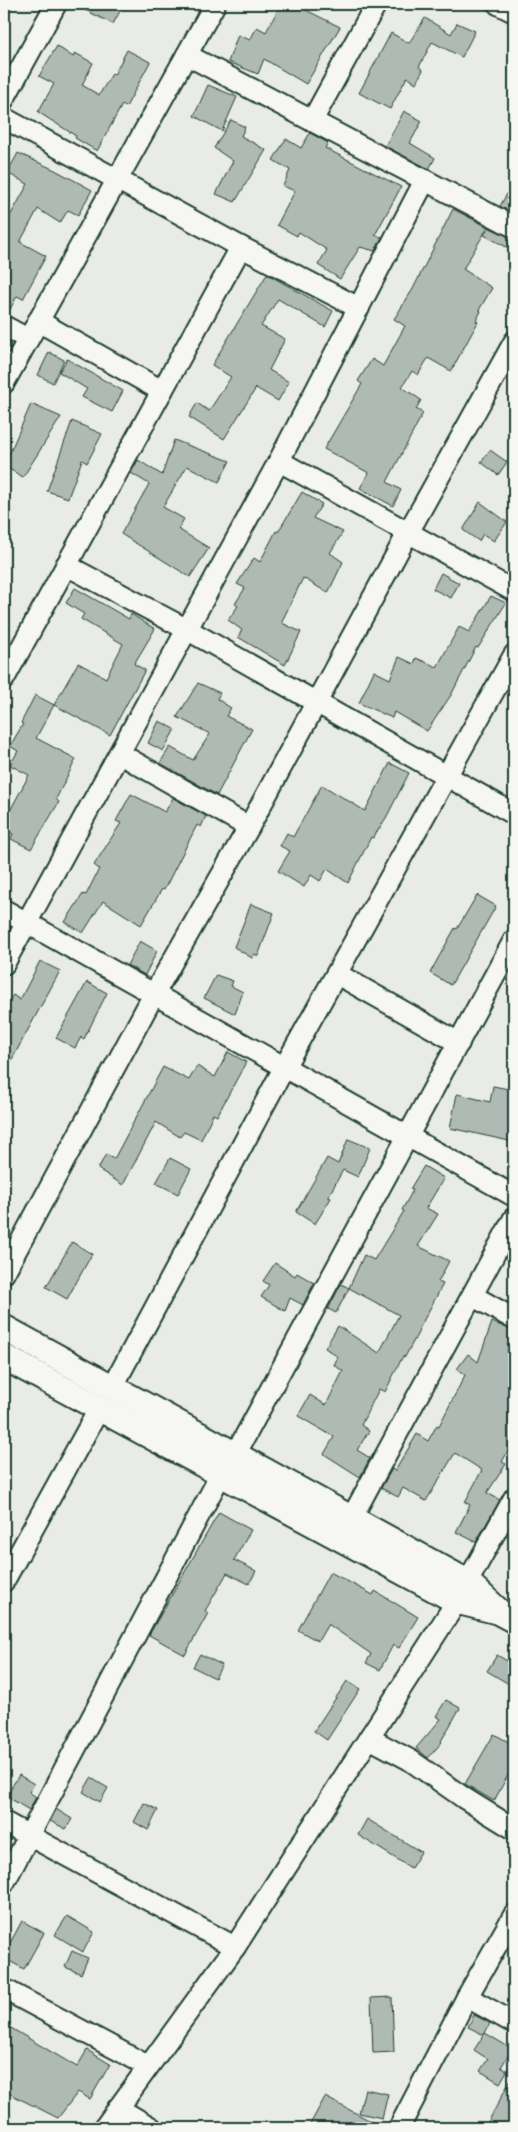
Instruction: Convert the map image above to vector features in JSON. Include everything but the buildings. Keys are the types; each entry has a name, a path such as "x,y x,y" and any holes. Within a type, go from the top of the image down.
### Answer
{"main road":[{"path":"4,1328 112,1388 228,1465 506,1615"},
{"path":"4,1357 99,1409 351,1519 462,1592"}],"street":[{"path":"4,99 56,4"},
{"path":"4,383 215,4"},
{"path":"312,121 376,4"},
{"path":"498,4 514,12"},
{"path":"187,55 514,226"},
{"path":"4,118 116,180 358,308"},
{"path":"4,964 279,461 425,180"},
{"path":"4,679 241,247"},
{"path":"38,321 162,391"},
{"path":"4,326 28,339"},
{"path":"4,1273 154,994 317,704 514,342"},
{"path":"279,461 514,591"},
{"path":"66,564 188,630 514,814"},
{"path":"112,1388 284,1066 514,655"},
{"path":"120,754 249,827"},
{"path":"4,910 514,1196"},
{"path":"4,1883 228,1465 514,940"},
{"path":"337,974 459,1043"},
{"path":"351,1519 514,1218"},
{"path":"473,1296 514,1319"},
{"path":"4,1581 99,1409"},
{"path":"104,2128 235,1947 462,1592 514,1498"},
{"path":"369,1738 410,1760 464,1798 514,1829"},
{"path":"4,1822 235,1947"},
{"path":"399,2128 467,1997 514,1915"},
{"path":"4,1989 148,2066"},
{"path":"467,1997 514,2023"},
{"path":"118,2108 152,2128"}]}
